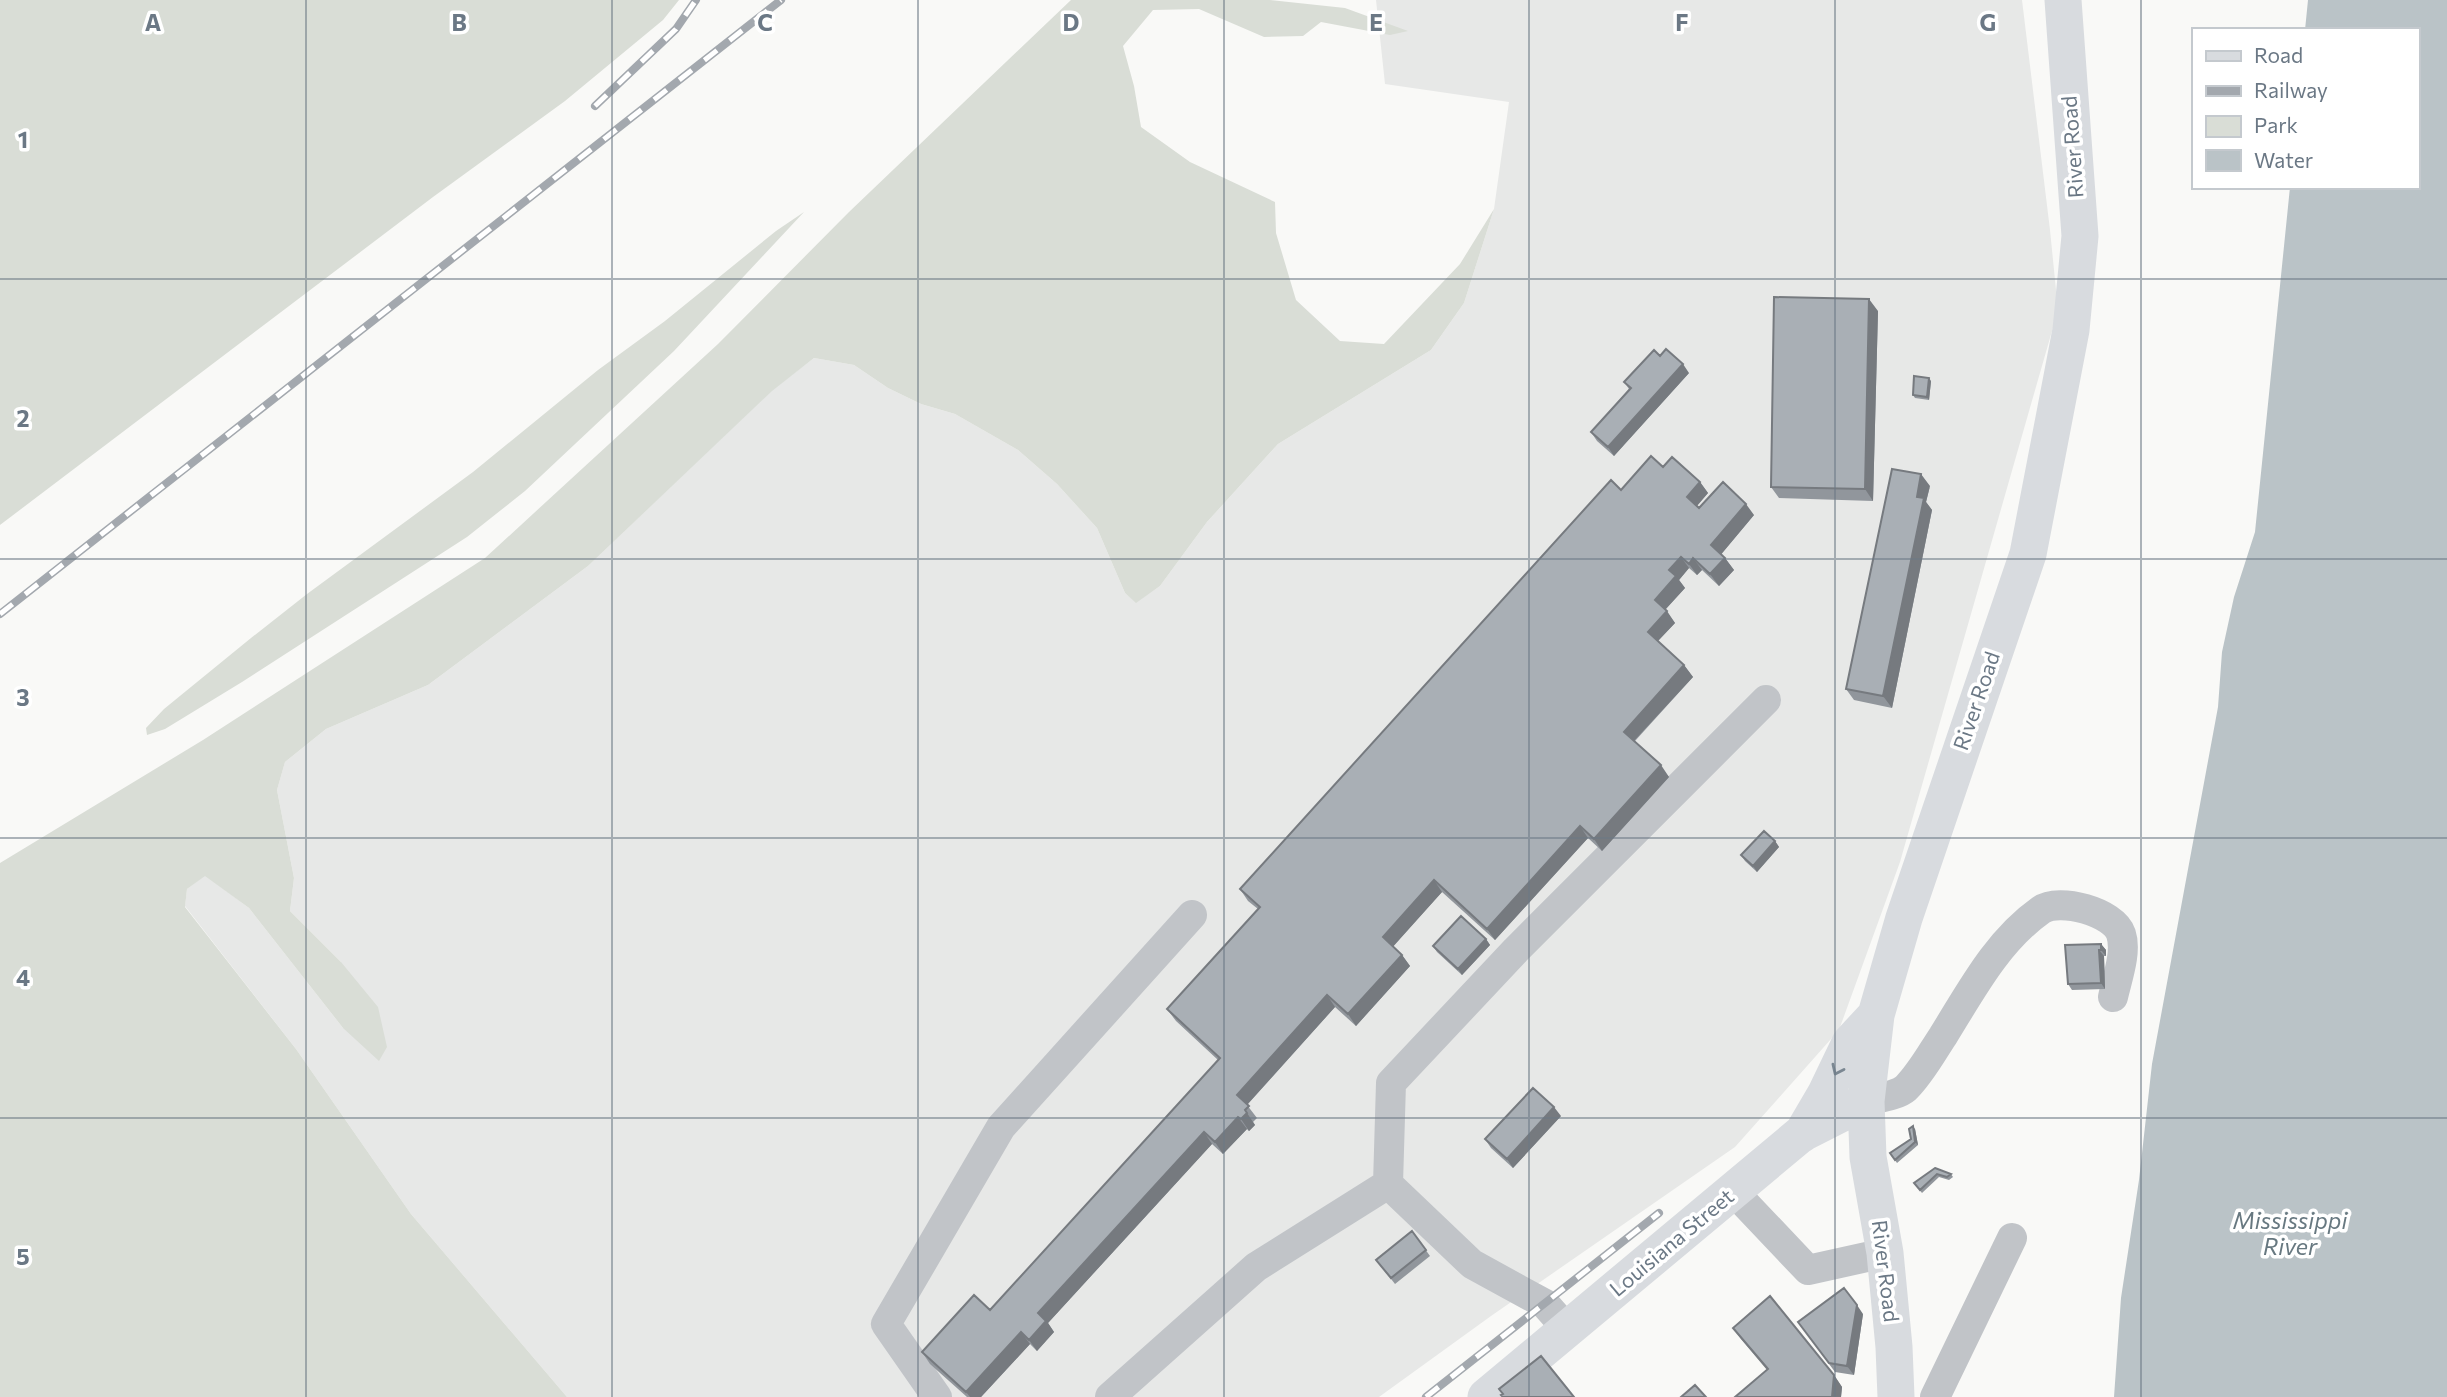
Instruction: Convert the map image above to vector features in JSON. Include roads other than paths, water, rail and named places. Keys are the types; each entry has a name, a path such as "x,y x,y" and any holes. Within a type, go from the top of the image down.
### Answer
{"main road":[{"name":"River Road","path":"1896,1397 1885,1253 1868,1157 1866,1101 1876,1015 1904,918 2028,554 2071,330 2080,236 2063,0"},
{"path":"1868,1157 1832,1137 1801,1134 1826,1093 1850,1043 1876,1015"},
{"name":"Louisiana Street","path":"1486,1397 1801,1134 1866,1101"}],"lane":[{"path":"1568,1330 1545,1304 1472,1264 1388,1184 1391,1083 1516,950 1766,700"},
{"path":"1866,1101 1903,1091 1921,1071 1983,971 2018,928 2044,907 2067,905 2104,916 2115,924 2122,934 2122,954 2113,997"},
{"path":"937,1397 886,1324 1001,1127 1192,915"},
{"path":"1110,1397 1256,1267 1388,1184"},
{"path":"1734,1192 1808,1270 1885,1253"},
{"path":"1935,1397 2012,1238"}],"water":[{"name":"Mississippi River","path":"2308,0 2447,0 2447,1397 2114,1397 2121,1298 2139,1180 2152,1064 2218,707 2222,652 2234,597 2255,532 2290,189 2419,189 2419,28 2305,28"}],"railway":[{"path":"595,106 676,29 696,0"},
{"path":"0,614 781,0"},
{"path":"1426,1397 1659,1213"}]}
